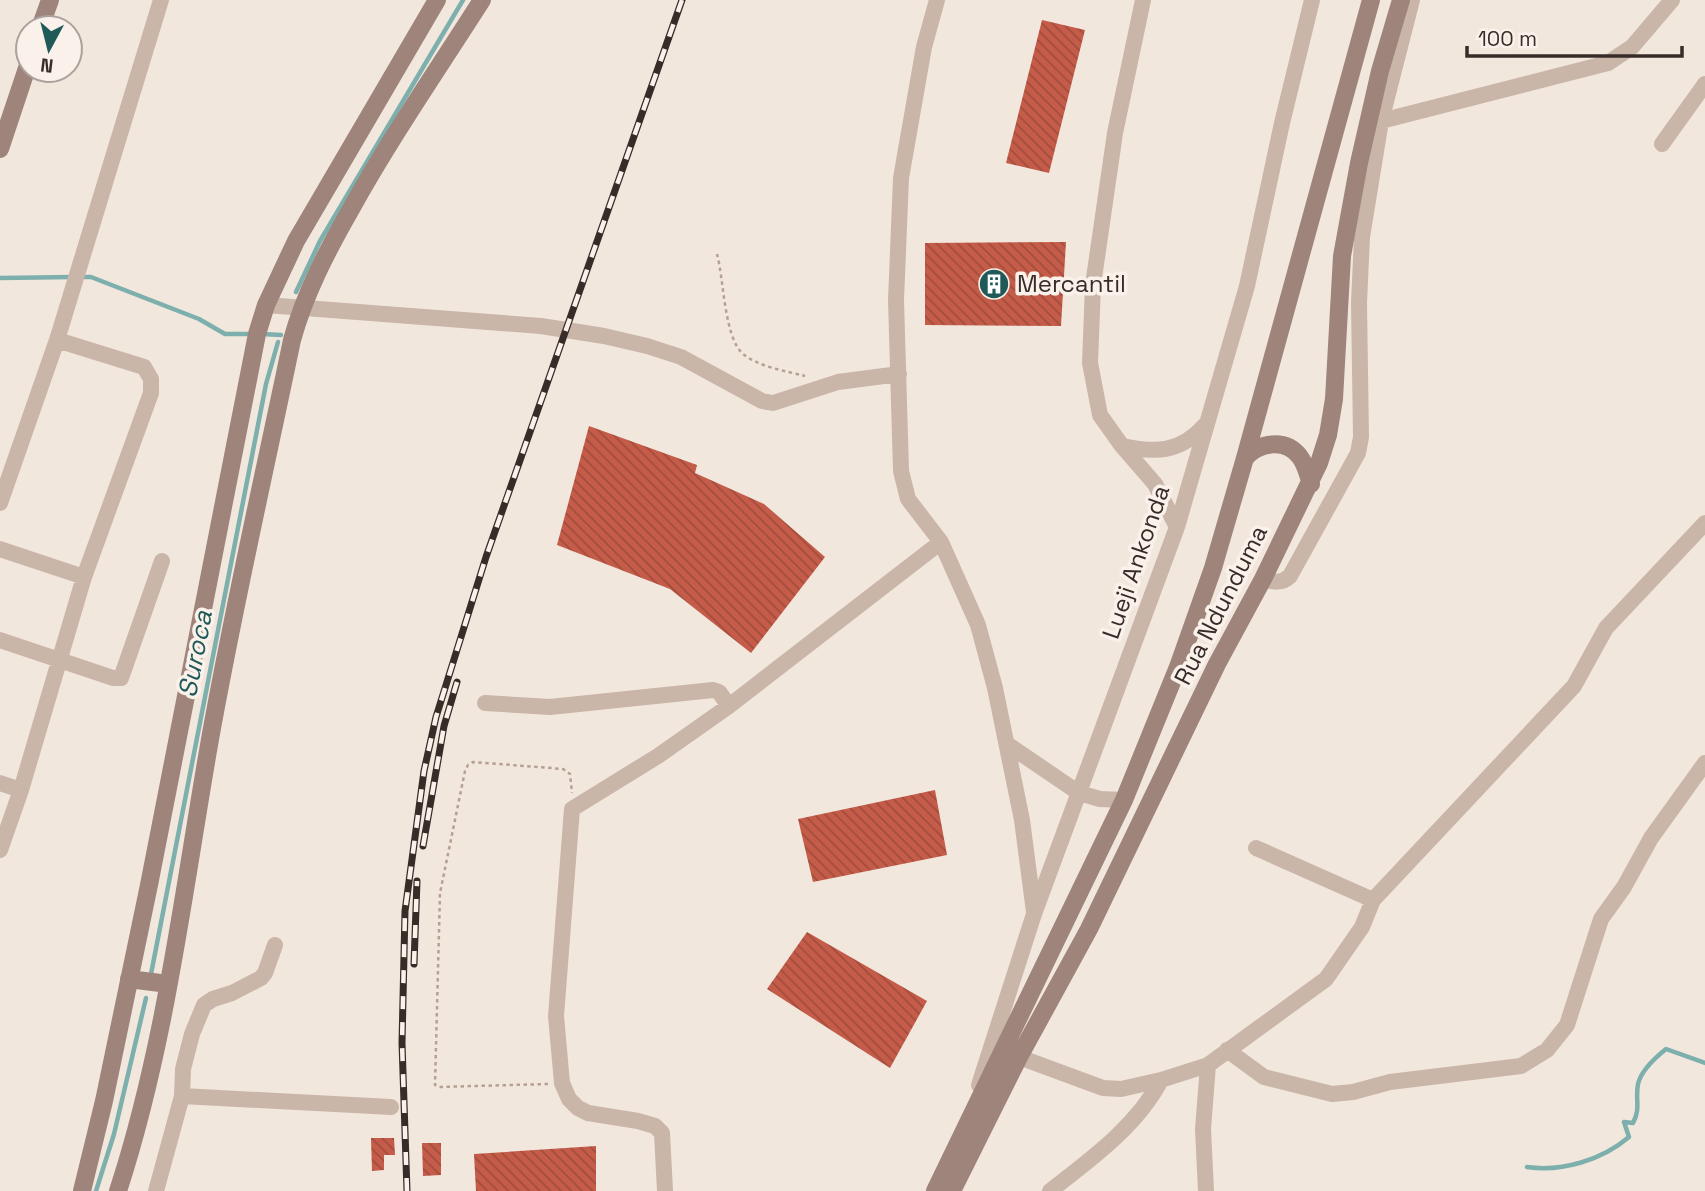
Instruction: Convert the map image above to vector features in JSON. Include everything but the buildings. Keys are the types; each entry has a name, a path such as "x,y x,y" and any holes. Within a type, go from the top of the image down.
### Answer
{"main road":[{"path":"82,1191 91,1161 129,979 252,361 266,305 296,241 437,0"},
{"path":"118,1191 142,1109 168,984 209,741 289,353 301,309 327,251 363,188 482,0"},
{"path":"1245,457 1371,0"},
{"name":"Rua Ndunduma","path":"952,1191 1019,1057 1089,929 1217,664 1311,484 1328,435 1334,399 1342,256 1359,163 1380,71 1401,0"},
{"path":"0,149 22,84"},
{"path":"1245,457 1263,444 1284,446 1301,458 1311,484"},
{"name":"Rua Ndunduma","path":"935,1191 1124,800 1178,667 1213,568 1245,457"},
{"path":"129,979 168,984"}],"street":[{"path":"0,503 57,340 161,0"},
{"path":"937,0 922,61 901,178 896,300 901,471 908,499 941,542 978,625 995,688 1022,820 1034,914"},
{"path":"1143,0 1115,133 1093,285 1090,363 1100,415 1122,446 1155,484 1177,527"},
{"name":"Lueji Ankonda","path":"966,1128 1034,914 1177,527 1247,286 1312,0"},
{"path":"1263,579 1279,582 1290,576 1358,453 1363,417 1359,303 1362,237 1381,121 1412,0"},
{"path":"1381,121 1608,63 1632,47 1672,0"},
{"path":"1662,144 1705,84"},
{"path":"266,305 541,326 604,336 681,357 762,401 773,403 823,386 899,373"},
{"path":"0,850 21,790 84,577 151,393 151,379 144,367 57,340"},
{"path":"1122,446 1161,450 1177,447 1193,439 1209,421"},
{"path":"1019,1057 1103,1088 1121,1089 1161,1080 1208,1065 1326,979 1362,927 1373,900 1574,686 1605,628 1705,523"},
{"path":"665,1191 662,1133 655,1126 638,1121 589,1114 578,1108 569,1098 562,1083 556,1016 572,809 658,756 729,706 941,542"},
{"path":"0,549 84,577"},
{"path":"0,640 113,678 121,678 162,561"},
{"path":"485,704 550,707 713,690 719,692 729,706"},
{"path":"1007,744 1079,793 1100,799 1124,800"},
{"path":"1227,1050 1264,1077 1332,1094 1353,1092 1390,1082 1521,1066 1547,1050 1567,1025 1601,919 1651,838 1705,763"},
{"path":"0,783 21,790"},
{"path":"1256,848 1373,900"},
{"path":"156,1191 182,1096 183,1069 192,1034 204,1005 261,978 275,945"},
{"path":"1206,1191 1203,1129 1208,1065"},
{"path":"1050,1191 1109,1142 1148,1102 1161,1080"},
{"path":"182,1096 391,1107"}],"path":[{"path":"717,254 724,285 727,318 741,353 762,364 814,378 823,386"},
{"path":"562,1083 435,1085 440,906 443,880 468,765 473,762 563,769 572,779 572,809"}],"waterway":[{"path":"296,292 320,241 463,0"},
{"path":"0,278 73,277"},
{"path":"81,277 91,277 199,319 225,334 253,334"},
{"path":"262,334 281,335"},
{"name":"Suroca","path":"151,974 266,384 278,342"},
{"name":"Suroca","path":"96,1191 114,1134 146,998"},
{"path":"1527,1167 1568,1166 1607,1152 1629,1137 1624,1122 1633,1123 1635,1118 1637,1090 1642,1074 1666,1049 1705,1063"}],"railway":[{"path":"407,1191 402,1043 405,911 424,771 436,717 486,557 682,0"},
{"path":"423,846 444,726 457,682"},
{"path":"414,964 417,881"}],"place":[{"name":"Mercantil","path":"994,284"}]}
